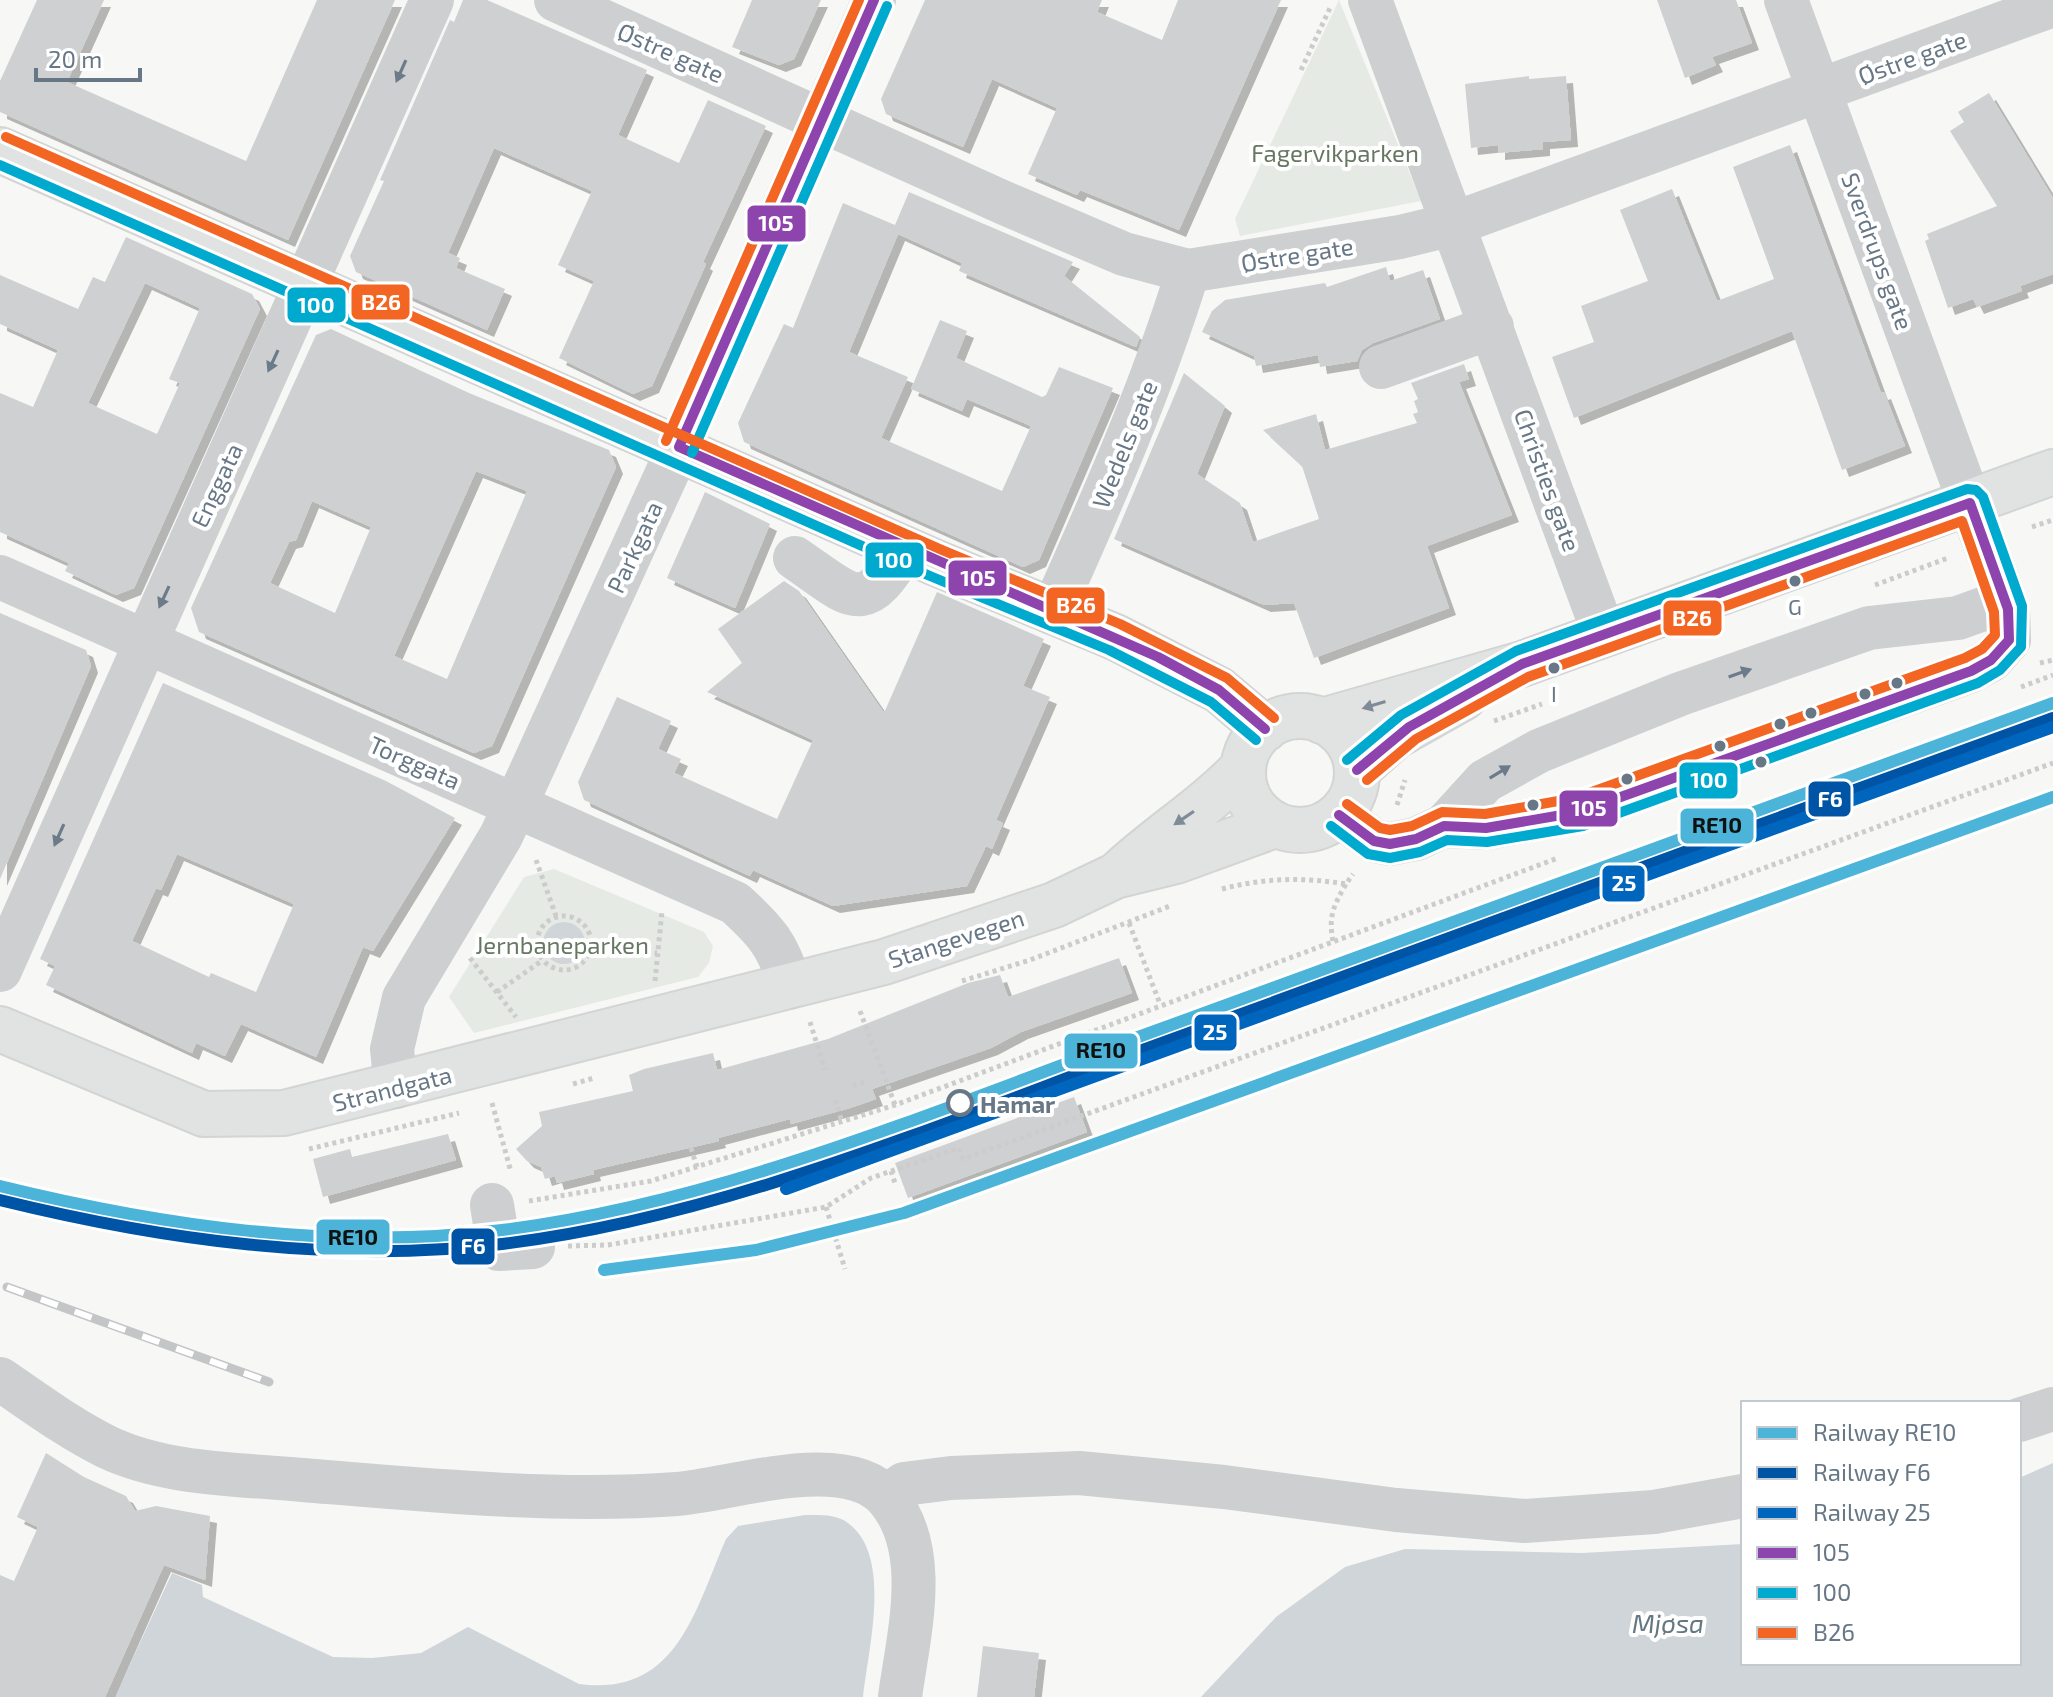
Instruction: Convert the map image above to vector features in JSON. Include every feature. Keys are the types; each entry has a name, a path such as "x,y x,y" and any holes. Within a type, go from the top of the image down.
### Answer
{"main road":[{"path":"0,150 1052,613 1115,637 1219,690 1265,729"},
{"path":"1322,721 1347,740 1357,770 1355,787 1339,815 1315,829 1302,831 1275,825 1250,802 1243,768 1254,740 1265,729 1290,717 1322,721 1522,664 2053,472"},
{"path":"1357,770 1402,732 1522,664"},
{"name":"Stangevegen","path":"1115,876 1162,833 1216,797 1243,768"},
{"name":"Stangevegen","path":"801,1005 1068,899 1115,876 1176,861 1275,825"},
{"name":"Strandgata","path":"0,1029 204,1114 284,1113 396,1087 801,1005"}],"street":[{"name":"Enggata","path":"0,970 143,643 307,286 432,0"},
{"name":"Østre gate","path":"556,0 1124,254 1188,271 1400,237 1453,224 2053,5"},
{"name":"Parkgata","path":"396,1087 392,1049 404,998 515,807 679,447 874,0"},
{"name":"Christies gate","path":"1370,0 1604,634"},
{"name":"Sverdrups gate","path":"1444,826 1486,828 1579,812 1971,671 1991,660 2009,640 2005,601 1786,0"},
{"name":"Wedels gate","path":"1052,613 1171,329 1188,271"},
{"path":"1381,367 1492,327"},
{"path":"795,558 838,588 858,596 873,591 885,581 905,548"},
{"name":"Torggata","path":"0,577 735,903 771,936 801,1005"},
{"path":"1339,815 1374,841 1390,844 1416,839 1444,826 1485,781 1539,751 1581,734 1680,694 1869,628 1958,618 2005,601"},
{"path":"507,1193 499,1249 533,1247"},
{"path":"0,1379 108,1447 171,1467 400,1489 517,1494 678,1494 786,1476 854,1477 886,1497 902,1524 911,1549 913,1588 900,1697"},
{"path":"2021,1419 2053,1409"},
{"path":"886,1497 904,1484 951,1478 1079,1473 1224,1487 1396,1510 1524,1521 1654,1512 1741,1496"}],"path":[{"path":"1301,70 1334,0"},
{"path":"2032,527 2053,520"},
{"path":"2041,664 2046,678"},
{"path":"2016,689 2053,675"},
{"path":"533,1247 608,1245 826,1207 871,1178 959,1148 963,1159 2053,763"},
{"path":"492,1103 507,1193 651,1181 895,1105 1573,853"},
{"path":"536,860 540,879 556,916"},
{"path":"1333,941 1332,909 1346,884"},
{"path":"655,994 662,906"},
{"path":"556,916 573,917 582,922 589,933 590,945 584,960 576,967 564,970 543,960 537,950 537,938 546,922 556,916"},
{"path":"1129,923 1160,1004"},
{"path":"590,945 657,953"},
{"path":"465,952 523,1027"},
{"path":"497,992 543,960"},
{"path":"801,1005 825,1070"},
{"path":"860,1011 895,1105"},
{"path":"853,1086 868,1081"},
{"path":"835,1100 842,1122"},
{"path":"691,1148 697,1167"},
{"path":"891,1171 895,1183"},
{"path":"826,1207 845,1269"}],"green space":[{"name":"Fagervikparken","path":"1339,0 1421,201 1240,236 1235,219"},
{"name":"Jernbaneparken","path":"554,869 704,932 713,946 709,963 698,977 474,1033 449,997 524,877"}],"water":[{"path":"564,922 579,928 585,943 579,958 564,964 549,958 543,943 549,928"},
{"name":"Mjøsa","path":"2053,1463 2053,1697 1201,1697 1276,1617 1345,1567 1405,1549 1582,1553 1741,1544 1741,1665 2021,1665 2021,1477"},
{"path":"805,1515 844,1520 862,1538 870,1557 874,1604 863,1697 115,1697 172,1573 202,1585 203,1597 333,1657 372,1658 421,1653 468,1627 579,1684 612,1684 639,1677 660,1663 678,1643 692,1620 726,1539 738,1526"}],"building":[{"path":"37,0 104,0 67,82 246,161 317,0 395,0 288,240 0,112 0,81"},
{"path":"463,0 487,0 647,70 618,135 679,163 708,100 766,126 703,262 706,264 652,386 633,394 559,358 594,281 558,265 592,191 494,148 448,253 460,258 456,268 505,289 487,330 356,272 350,256 450,20 454,22"},
{"path":"752,0 821,0 794,59 779,65 732,47"},
{"path":"925,0 1102,0 1097,12 1162,40 1178,0 1281,0 1179,230 1080,190 1077,195 1028,174 1057,108 992,79 963,147 886,114 881,99"},
{"path":"1657,0 1736,0 1752,43 1712,57 1716,65 1685,78"},
{"path":"1529,76 1529,79 1566,76 1571,140 1543,142 1543,149 1498,153 1498,145 1471,148 1465,84"},
{"path":"1989,93 2053,198 2053,274 2020,286 2022,291 1977,307 1973,299 1948,308 1925,241 1929,239 1927,234 1997,206 1950,131 1964,122 1958,112"},
{"path":"1790,145 1881,393 1884,392 1905,446 1842,470 1792,331 1574,418 1552,357 1594,342 1581,306 1648,281 1620,210 1672,189 1717,301 1774,279 1733,167"},
{"path":"909,192 1073,262 1064,276 1140,337 1136,347 959,271 962,263 898,234 849,352 908,377 881,438 1002,491 1031,426 967,399 962,411 911,389 940,320 967,331 956,358 1042,397 1046,395 1059,367 1113,388 1039,560 1023,567 744,442 738,423 784,324 793,328 843,203 895,225"},
{"path":"126,237 252,294 260,309 134,588 116,595 65,571 69,563 0,532 0,393 33,407 58,350 0,324 0,275 78,309 93,277 105,282","holes":["145,283 200,308 169,379 180,383 157,434 88,403"]},
{"path":"1386,267 1390,281 1423,270 1440,319 1373,343 1362,350 1357,361 1320,367 1318,355 1256,366 1254,356 1202,332 1212,311 1225,300 1325,283 1327,287"},
{"path":"331,329 469,393 609,450 616,467 492,746 474,753 199,632 191,608 316,335","holes":["476,471 527,491 447,679 394,656","312,501 371,527 335,613 270,583 289,542 296,540"]},
{"path":"1464,364 1469,379 1459,382 1512,515 1427,546 1449,608 1314,658 1294,603 1264,605 1114,539 1184,373 1225,406 1197,474 1240,503 1253,542 1319,519 1302,466 1263,430 1316,414 1325,450 1417,423 1413,414 1418,412 1414,401 1418,399 1411,383"},
{"path":"705,492 770,524 735,608 667,578"},
{"path":"784,581 799,591 884,713 937,592 1044,639 1023,686 1050,697 996,820 1003,823 992,849 986,846 967,886 833,906 753,870 750,876 584,800 578,782 617,697 671,721 658,749 681,759 674,773 777,819 813,740 707,692 742,663 718,629"},
{"path":"0,613 86,650 91,666 0,879"},
{"path":"163,683 386,781 455,818 373,951 363,947 316,1057 241,1024 225,1056 196,1043 192,1053 46,985 55,966 40,959","holes":["177,854 294,904 256,992 211,973 209,977 132,941 156,888 161,890"]},
{"path":"1119,958 1132,993 1021,1032 991,1048 872,1089 876,1099 850,1108 791,1124 790,1119 718,1138 719,1141 593,1170 594,1174 557,1183 555,1176 545,1179 541,1167 527,1161 516,1149 542,1126 539,1112 633,1091 629,1075 644,1069 713,1053 717,1070 828,1039 968,983 1000,975 1008,997"},
{"path":"1074,1097 1087,1132 908,1198 895,1163"},
{"path":"448,1134 456,1160 323,1197 313,1159 350,1149 352,1157"},
{"path":"46,1453 84,1477 126,1496 135,1511 156,1506 210,1516 205,1580 164,1565 105,1697 0,1697 0,1575 14,1581 38,1527 17,1517"},
{"path":"983,1646 1039,1653 1034,1697 977,1697"}],"railway":[{"path":"7,1287 269,1382"}],"rail line":[{"name":"RE10","path":"0,1186 186,1223 312,1236 376,1238 502,1230 584,1217 665,1199 826,1151 906,1123 2053,703"},
{"name":"F6","path":"0,1200 186,1237 312,1249 376,1251 502,1244 667,1213 749,1190 913,1135 2053,718"},
{"name":"25","path":"786,1189 2053,727"},
{"name":"RE10","path":"604,1270 756,1250 904,1213 2053,797"}],"transit line":[{"name":"B26","path":"666,441 859,0"},
{"name":"105","path":"679,447 874,0"},
{"name":"100","path":"692,453 887,6"},
{"name":"B26","path":"6,137 942,550 1120,624 1227,678 1274,718"},
{"name":"100","path":"0,165 930,576 1109,650 1211,702 1256,740"},
{"name":"105","path":"679,447 1158,657 1219,690 1265,729"},
{"name":"100","path":"1331,826 1368,854 1390,858 1420,852 1447,840 1487,842 1583,826 1978,683 2000,670 2021,647 2022,606 1983,497 1976,490 1967,489 1516,651 1401,715 1347,760"},
{"name":"105","path":"1339,815 1374,841 1390,844 1416,839 1444,826 1486,828 1579,812 1971,671 1991,660 2009,640 2008,609 1970,503 1522,664 1409,727 1357,770"},
{"name":"B26","path":"1347,804 1380,828 1390,830 1412,826 1442,812 1485,814 1575,798 1965,658 1982,649 1995,635 1994,612 1962,521 1528,677 1416,739 1367,780"}],"place":[{"name":"G","path":"1795,581"},
{"name":"I","path":"1554,668"},
{"name":"Hamar","path":"960,1103"}]}
